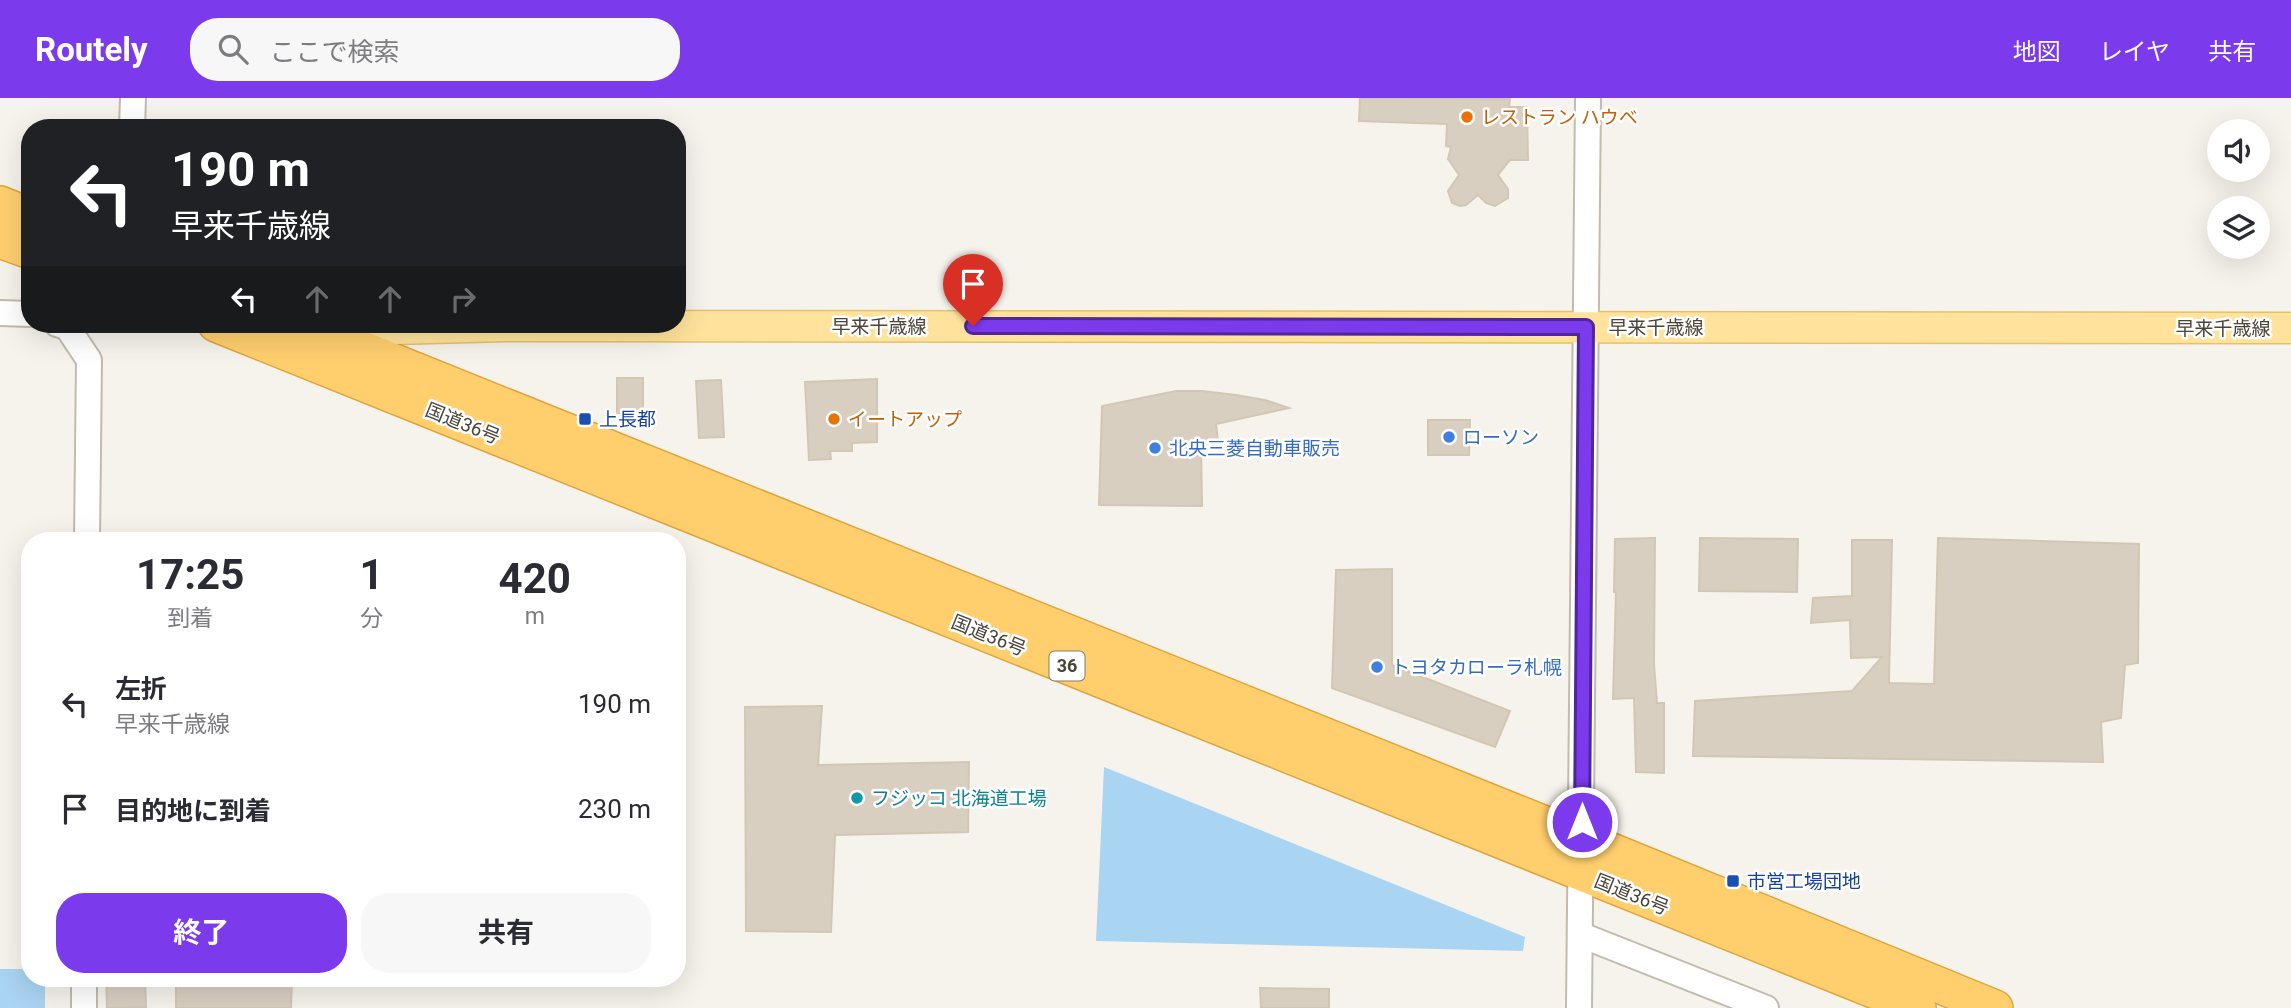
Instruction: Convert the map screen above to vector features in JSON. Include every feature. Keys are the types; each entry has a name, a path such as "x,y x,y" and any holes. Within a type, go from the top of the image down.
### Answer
{"highway":[{"path":"0,204 21,212"},
{"path":"0,240 21,248"},
{"name":"国道36号","path":"239,333 1918,1008"},
{"name":"国道36号","path":"324,333 1995,1008"}],"main road":[{"name":"早来千歳線","path":"686,326 2291,328"},
{"name":"早来千歳線","path":"268,344 295,333"}],"street":[{"path":"132,119 133,98"},
{"path":"1579,1008 1588,98"},
{"path":"0,313 21,314"},
{"path":"70,333 89,360 87,532"},
{"path":"1581,935 1766,1008"},
{"path":"83,1008 84,987"}],"water":[{"path":"1104,767 1525,937 1523,951 1096,941"},
{"path":"0,969 21,969 21,987 45,987 45,1008 0,1008"}],"building":[{"path":"1360,98 1510,99 1509,107 1527,107 1528,160 1510,160 1498,175 1508,189 1508,198 1495,206 1486,203 1478,195 1466,205 1460,206 1452,203 1448,191 1459,175 1448,159 1451,147 1446,146 1447,124 1359,121"},
{"path":"617,378 643,378 643,413 617,413"},
{"path":"877,379 877,442 852,443 852,451 830,451 831,459 809,460 805,382"},
{"path":"721,380 724,437 699,438 696,381"},
{"path":"1176,391 1236,395 1289,408 1216,424 1218,441 1201,442 1202,506 1099,505 1102,406"},
{"name":"ローソン","path":"1428,420 1470,420 1469,455 1428,455"},
{"path":"1655,538 1654,664 1657,703 1664,703 1664,773 1636,772 1634,698 1613,699 1615,539"},
{"path":"1700,538 1798,539 1797,592 1699,591"},
{"path":"1938,538 2139,544 2138,663 2125,665 2121,718 2101,722 2103,762 1693,756 1695,701 1852,691 1882,657 1851,658 1850,620 1811,623 1813,598 1852,596 1852,540 1892,540 1889,683 1934,684"},
{"path":"1392,569 1392,665 1510,711 1495,747 1332,688 1336,570"},
{"name":"フジッコ 北海道工場","path":"822,706 818,765 969,762 968,832 835,835 831,932 746,931 745,707"},
{"path":"106,987 145,987 146,1007 107,1008"},
{"path":"176,987 292,987 291,1008 176,1008"},
{"path":"1260,988 1329,989 1329,1008 1261,1008"}],"place":[{"name":"レストラン ハウベ","path":"1467,117"},
{"name":"上長都","path":"585,419"},
{"name":"イートアップ","path":"834,419"},
{"name":"ローソン","path":"1449,437"},
{"name":"北央三菱自動車販売","path":"1155,448"},
{"name":"トヨタカローラ札幌","path":"1377,667"},
{"name":"フジッコ 北海道工場","path":"857,798"},
{"name":"市営工場団地","path":"1733,881"}],"route":[{"path":"973,326 1586,327 1582,822"}]}
